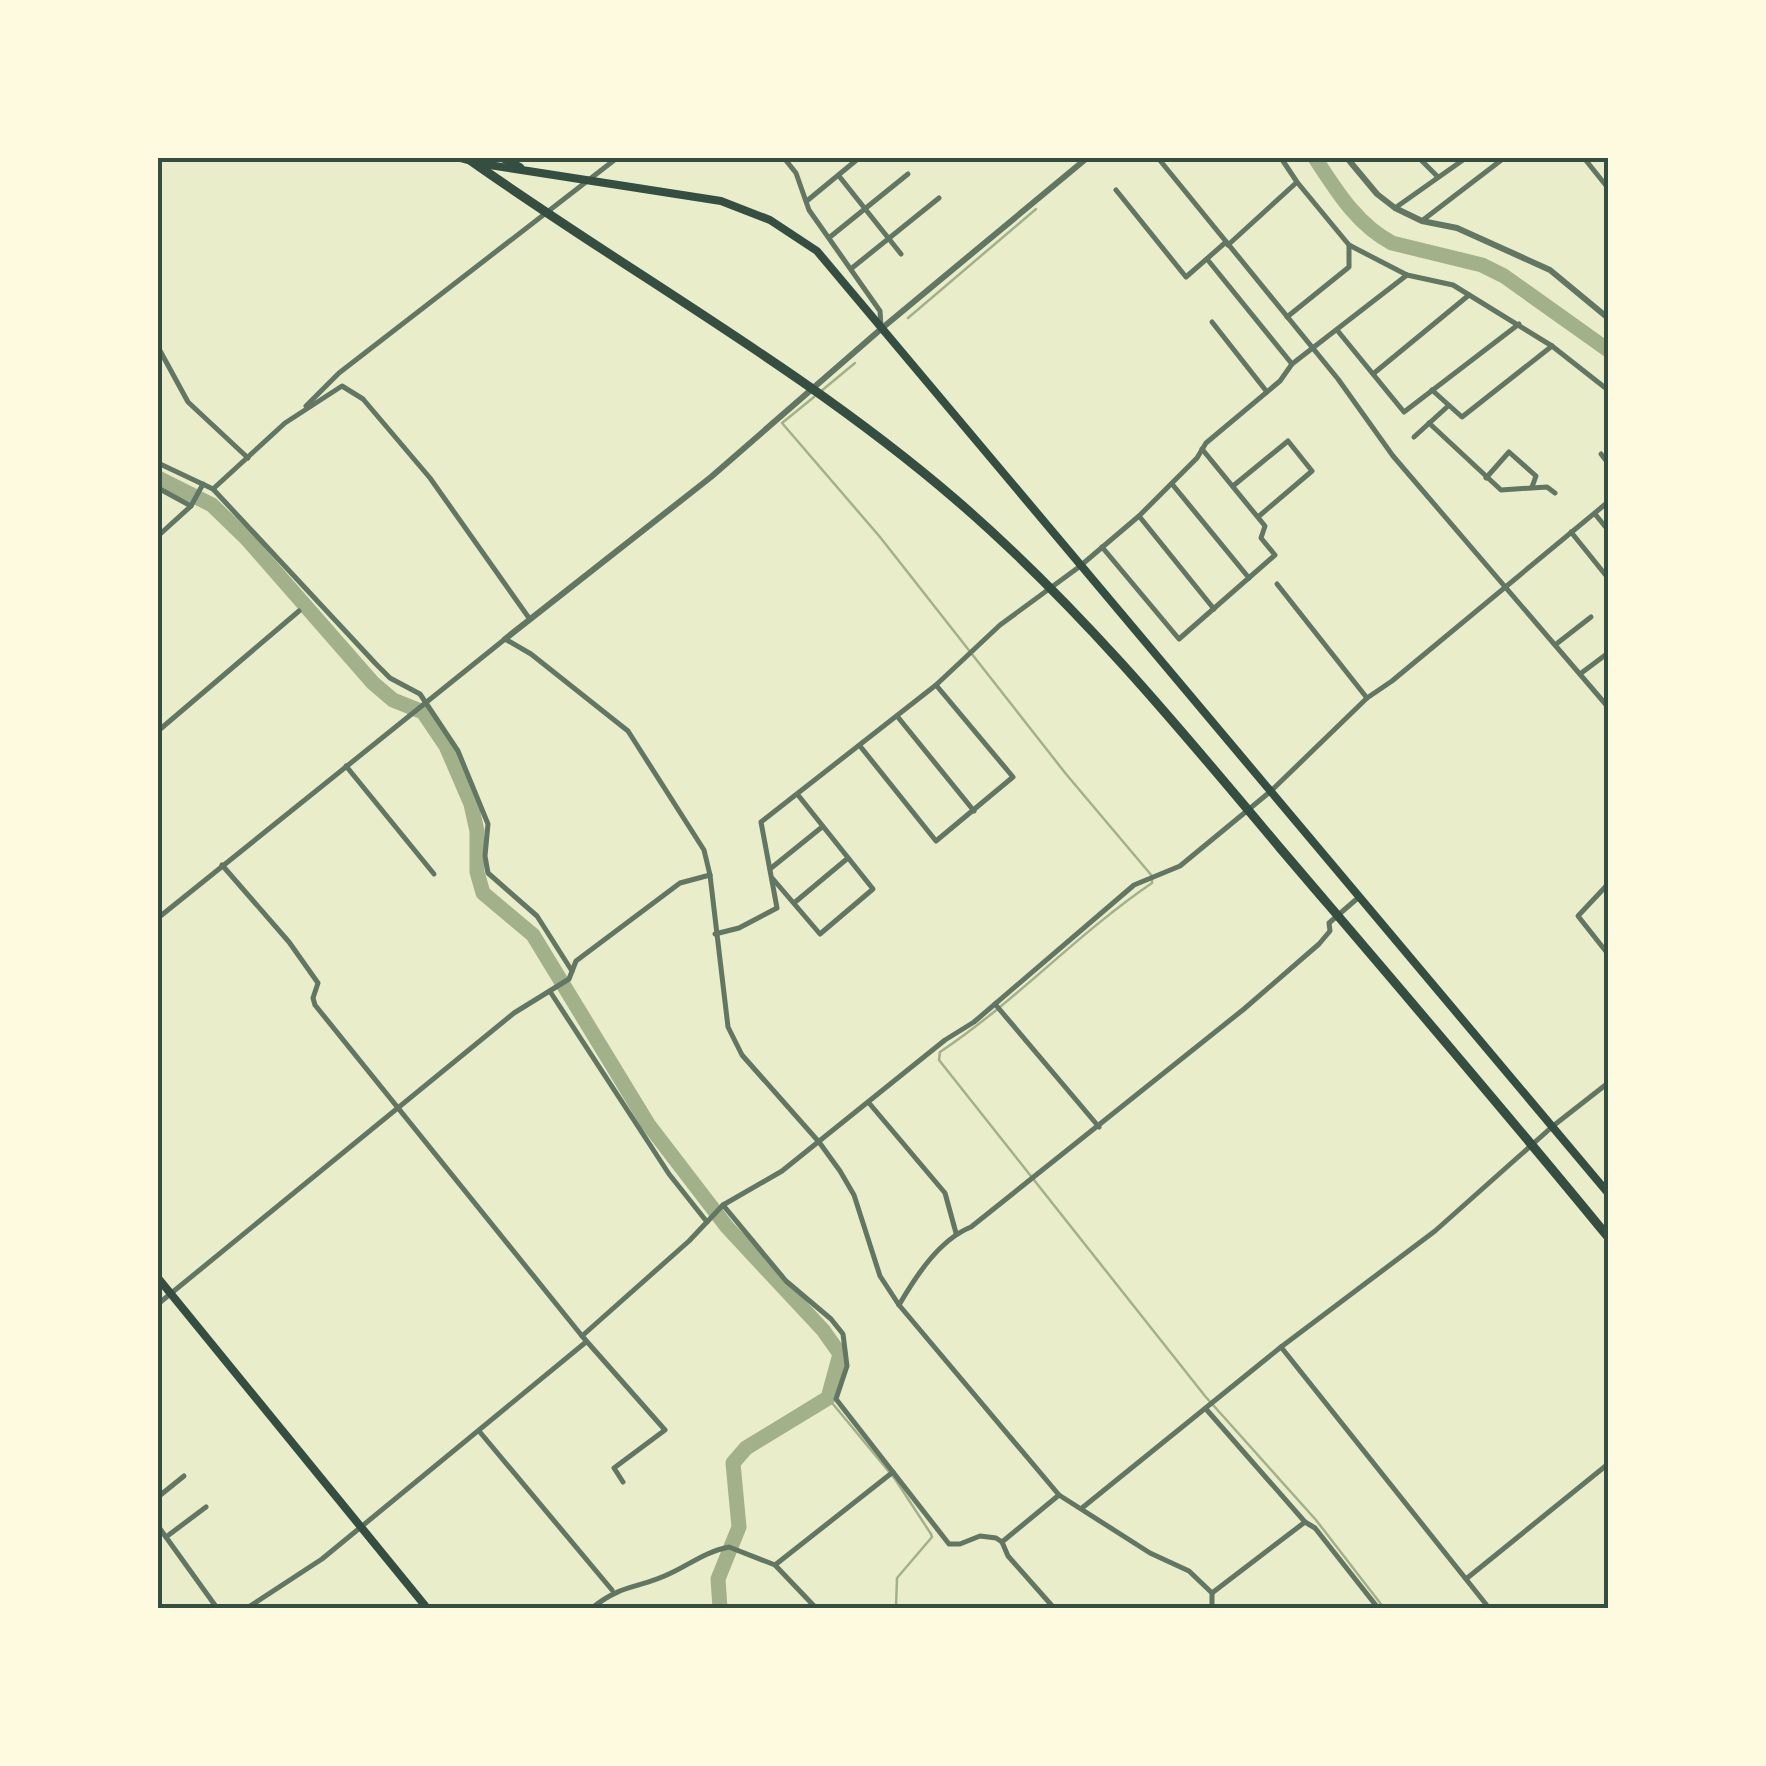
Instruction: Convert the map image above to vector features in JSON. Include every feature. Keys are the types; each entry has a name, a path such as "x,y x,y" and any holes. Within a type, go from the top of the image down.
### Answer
{"highway":[{"path":"463,158 831,400 921,470 1008,546 1155,701 1608,1236"}],"main road":[{"path":"463,158 721,202 770,220 817,252 1608,1193"},
{"path":"502,158 534,173"},
{"path":"158,1278 427,1608"}],"street":[{"path":"213,489 339,373 617,158"},
{"path":"784,158 796,173 809,210 880,310 880,328"},
{"path":"808,200 859,158"},
{"path":"158,918 529,618 711,477 880,328 1087,158"},
{"path":"1158,158 1393,456 1607,703"},
{"path":"1281,158 1349,246 1407,275 1453,285 1552,346 1608,390"},
{"path":"1347,158 1376,194 1394,208 1422,221 1456,228 1550,270 1608,318"},
{"path":"1419,158 1438,177"},
{"path":"1422,221 1504,158"},
{"path":"1584,158 1608,188"},
{"path":"1394,208 1462,160"},
{"path":"830,237 908,174"},
{"path":"839,176 902,254"},
{"path":"1116,190 1186,277 1297,182"},
{"path":"852,268 939,198"},
{"path":"1287,317 1349,267 1349,246"},
{"path":"1207,258 1292,364"},
{"path":"714,934 739,928 777,908 761,822 936,685 974,648 1139,516 1202,449 1267,392 1292,364 1407,275"},
{"path":"1373,374 1469,295"},
{"path":"1212,322 1267,392"},
{"path":"1337,330 1404,412 1519,324"},
{"path":"1432,390 1462,417 1552,346"},
{"path":"158,347 188,402 248,458"},
{"path":"297,415 342,386 364,399 430,478 529,618"},
{"path":"1414,437 1448,407"},
{"path":"1429,422 1501,490 1547,487 1555,493"},
{"path":"1233,486 1288,441 1312,471 1258,517"},
{"path":"1102,547 1179,639 1275,555 1261,538 1265,526 1202,449"},
{"path":"1486,478 1510,452 1536,476 1532,487"},
{"path":"1601,454 1608,463"},
{"path":"158,463 213,489 390,678 420,694 458,751 472,780 488,824 488,873 537,916 572,972"},
{"path":"158,536 190,506 203,484"},
{"path":"1172,484 1249,579"},
{"path":"158,488 190,506"},
{"path":"247,1608 312,1567 479,1431 584,1339 723,1205 782,1171 944,1040 998,1007 1134,885 1180,866 1271,790 1367,698 1608,502"},
{"path":"1595,514 1608,530"},
{"path":"1139,516 1214,609"},
{"path":"1572,532 1608,578"},
{"path":"1276,584 1367,698"},
{"path":"158,731 299,611"},
{"path":"1555,645 1591,618"},
{"path":"505,639 532,654 628,731 704,850 728,1027 742,1055 818,1142 854,1195 880,1276 900,1305 1059,1495 1150,1553 1189,1570 1212,1592 1212,1608"},
{"path":"1580,674 1608,652"},
{"path":"860,746 936,841 974,811 1012,777 936,685"},
{"path":"897,716 974,811"},
{"path":"346,766 434,874"},
{"path":"771,872 820,934 873,889 798,795"},
{"path":"771,872 823,826"},
{"path":"794,903 848,858"},
{"path":"222,865 318,983 315,1005 584,1339 665,1430 614,1468 623,1482"},
{"path":"158,1304 514,1012 569,979 576,960 680,883 710,875"},
{"path":"1608,884 1578,916 1608,954"},
{"path":"900,1305 915,1278 956,1233 970,1227 1099,1127 1319,944 1330,930 1329,923 1359,897"},
{"path":"551,993 669,1174 707,1222"},
{"path":"998,1007 1099,1127"},
{"path":"1081,1508 1282,1347 1436,1232 1553,1126 1608,1083"},
{"path":"869,1103 946,1193 956,1233"},
{"path":"723,1205 786,1281 843,1334 847,1366 836,1399 948,1544 980,1536 1002,1542"},
{"path":"1282,1347 1489,1608"},
{"path":"1210,1406 1378,1608"},
{"path":"479,1431 613,1591"},
{"path":"1466,1579 1608,1464"},
{"path":"774,1566 893,1472"},
{"path":"158,1497 184,1476"},
{"path":"1002,1542 1059,1495"},
{"path":"166,1537 206,1507"},
{"path":"1212,1592 1305,1522"},
{"path":"158,1526 217,1608"},
{"path":"1002,1542 1008,1556 1054,1608"},
{"path":"592,1608 613,1591 670,1574 724,1547 774,1566 816,1608"}],"waterway":[{"path":"1315,158 1348,206 1368,227 1392,243 1482,265 1504,276 1608,350"},
{"path":"908,318 1036,209"},
{"path":"820,392 855,363"},
{"path":"814,397 782,423 880,537 1066,774 1152,876 1152,883 940,1052 939,1060 1205,1396 1316,1520 1384,1608"},
{"path":"158,478 212,505 246,538 373,683 393,700 423,712 446,746 471,804 477,831 477,872 483,893 533,935 648,1124 727,1227 823,1330 840,1354 828,1398 746,1448 733,1463 739,1527 718,1579 720,1608"},
{"path":"828,1398 895,1479 932,1537 897,1578 896,1608"}]}
